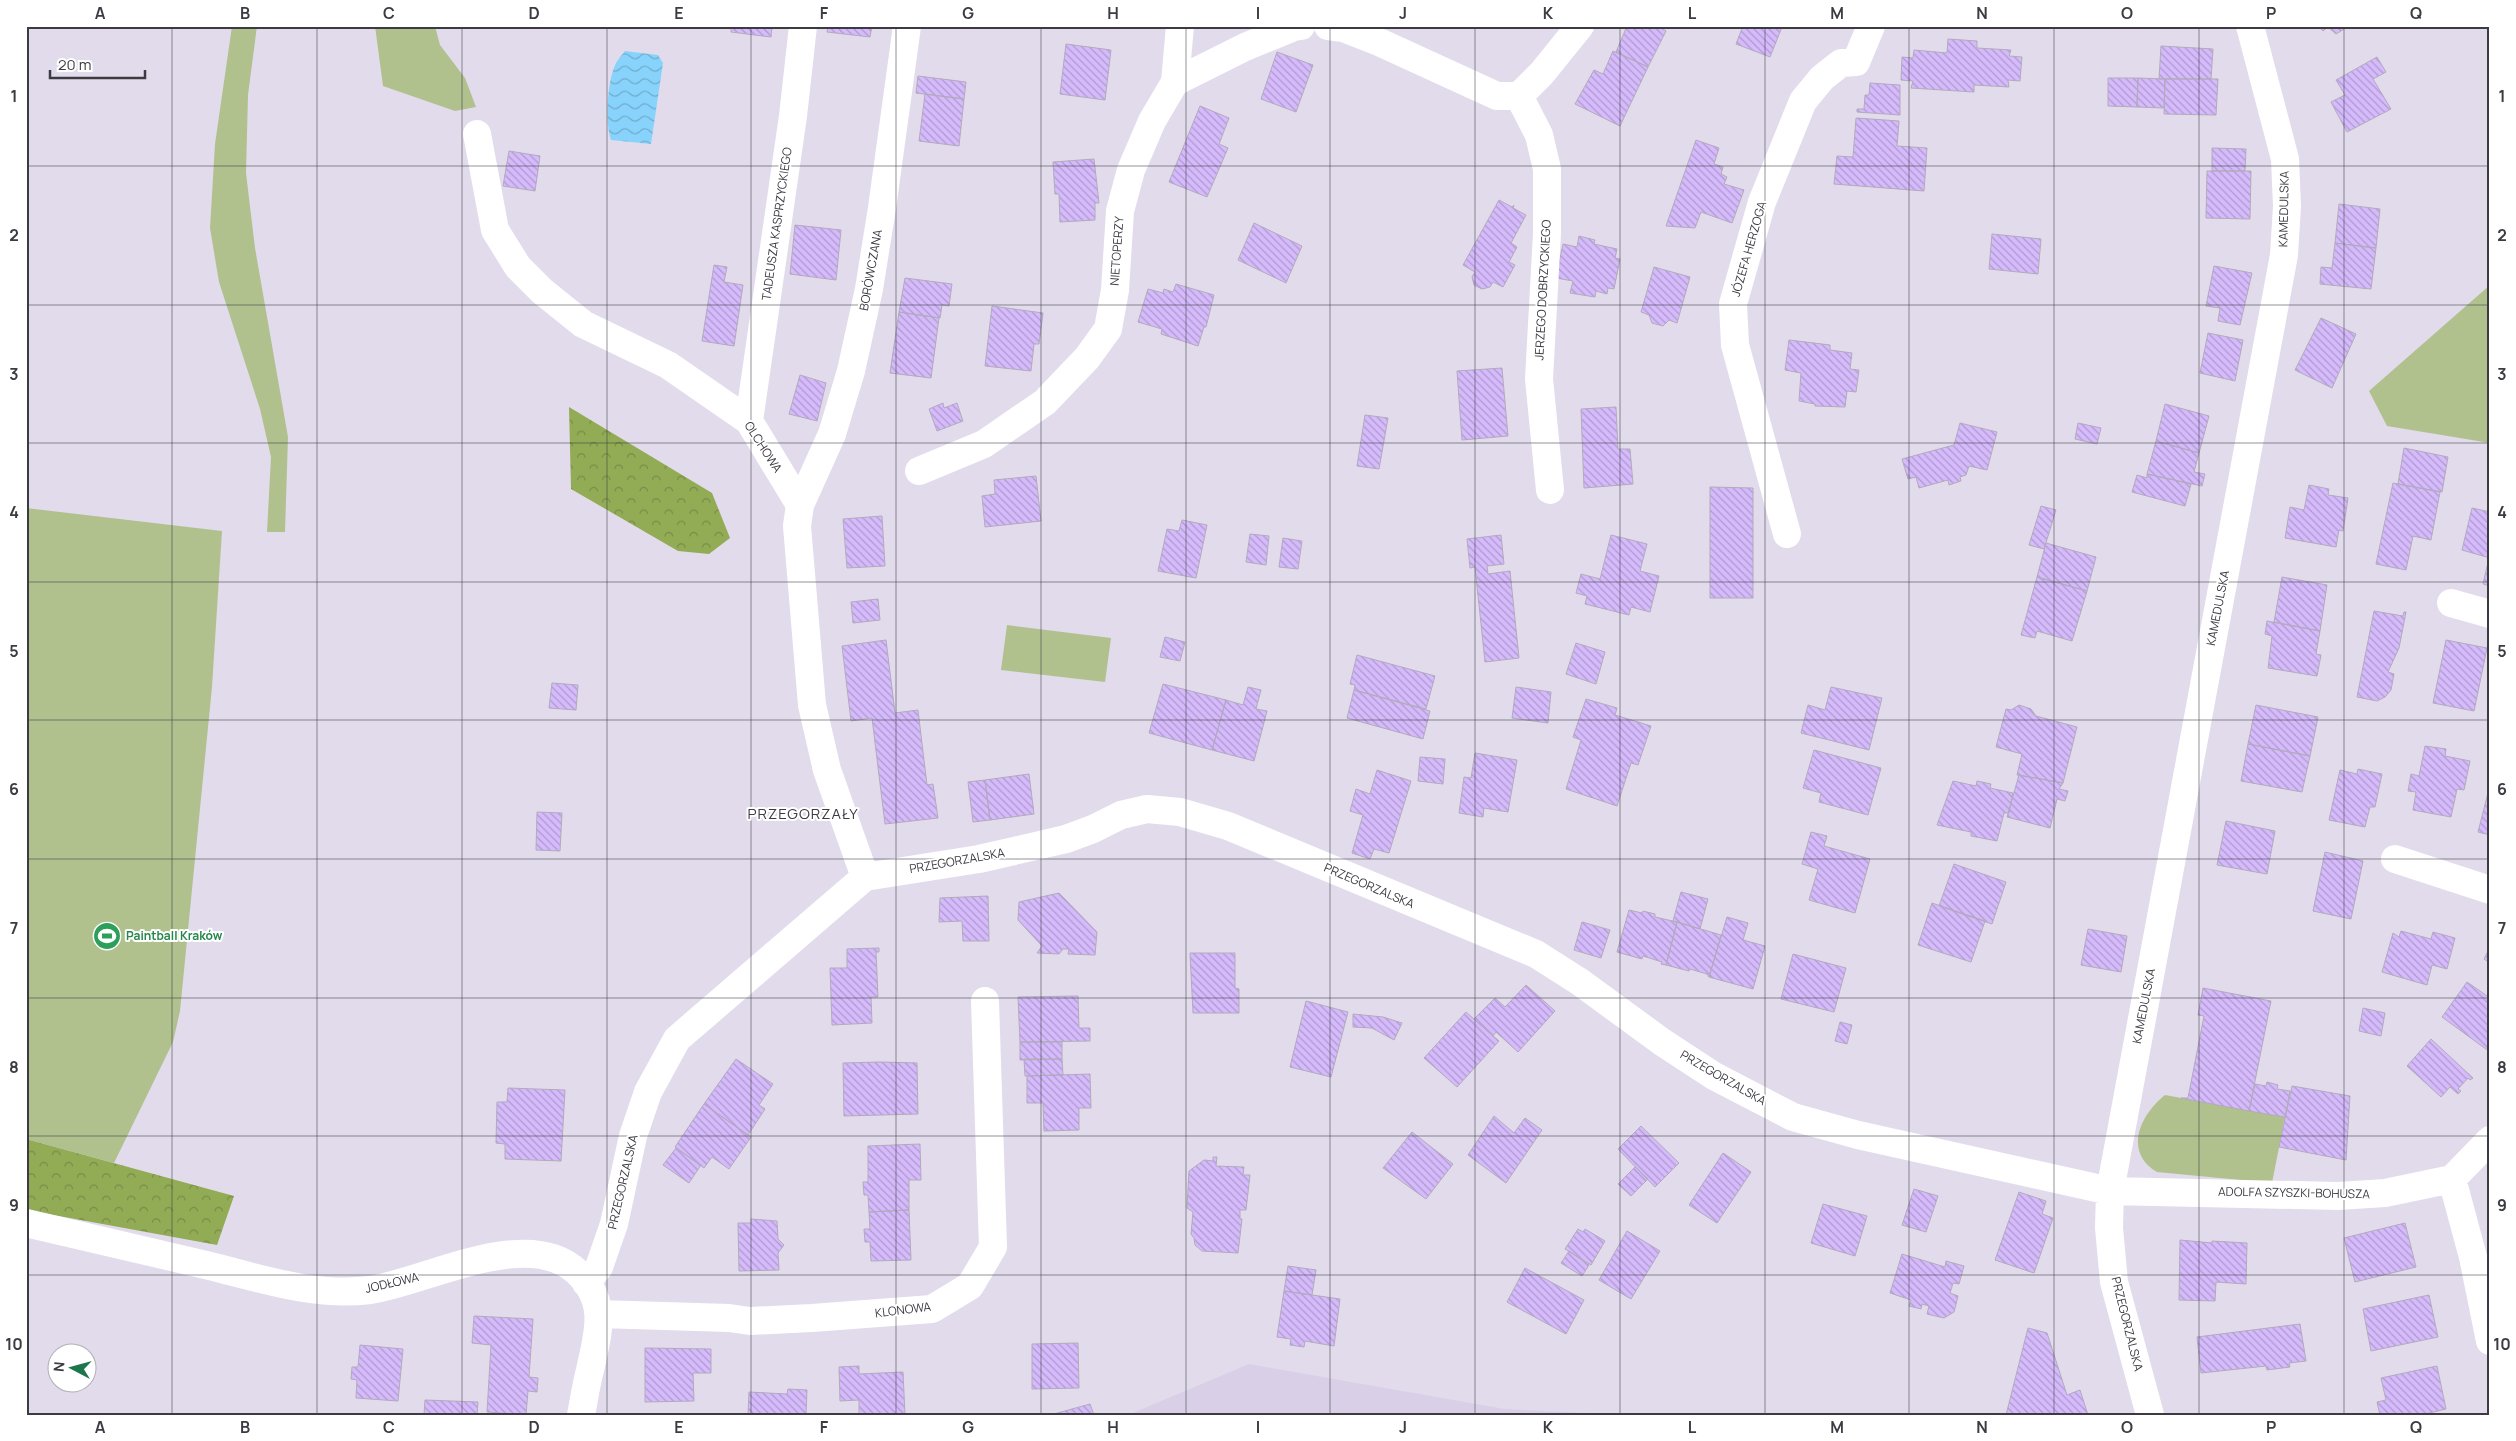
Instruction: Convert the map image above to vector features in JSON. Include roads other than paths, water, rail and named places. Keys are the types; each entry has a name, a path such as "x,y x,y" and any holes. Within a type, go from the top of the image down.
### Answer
{"street":[{"name":"TADEUSZA KASPRZYCKIEGO","path":"749,421 793,116 803,26"},
{"name":"BORÓWCZANA","path":"800,505 832,434 851,371 868,289 880,217 907,26"},
{"path":"1176,82 1180,26"},
{"path":"1176,82 1245,48 1294,27 1301,26"},
{"path":"1328,26 1343,28 1379,42 1497,96 1519,96 1542,73 1580,26"},
{"name":"JÓZEFA HERZOGA","path":"1787,534 1735,345 1733,304 1762,202 1803,101 1822,78 1841,63 1856,62 1870,26"},
{"name":"KAMEDULSKA","path":"2110,1191 2284,255 2287,206 2285,159 2250,26"},
{"name":"NIETOPERZY","path":"919,471 984,444 1045,402 1087,358 1108,329 1115,290 1120,212 1131,170 1152,121 1176,82"},
{"name":"JERZEGO DOBRZYCKIEGO","path":"1519,96 1540,135 1547,169 1547,233 1539,379 1550,490"},
{"name":"OLCHOWA","path":"477,134 495,230 518,268 542,291 583,324 668,365 749,421 800,505"},
{"path":"800,505 797,526 812,705 828,770 865,876"},
{"path":"2451,603 2490,614"},
{"name":"PRZEGORZALSKA","path":"586,1283 599,1267 614,1224 631,1145 648,1092 677,1039 865,876 979,859 1058,841 1093,830 1120,815 1147,809 1180,812 1228,826 1536,954 1580,982 1662,1042 1714,1076 1793,1117 1858,1135 2110,1191 2109,1228 2114,1282 2150,1415"},
{"path":"2395,859 2490,890"},
{"name":"KLONOWA","path":"599,1314 729,1318 750,1321 846,1316 932,1309 970,1286 993,1247 985,1001"},
{"path":"2490,1140 2452,1179 2473,1257 2490,1341"},
{"name":"ADOLFA SZYSZKI-BOHUSZA","path":"2110,1191 2338,1196 2385,1193 2452,1179"},
{"name":"JODŁOWA","path":"26,1222 308,1290 370,1290 518,1252 562,1262 576,1271 586,1283 594,1297 599,1314 598,1339 581,1415"}],"water":[{"path":"625,51 658,55 663,63 651,144 611,140 608,123 609,91 616,63"}],"place":[{"name":"Paintball Kraków","path":"107,936"}],"district":[{"name":"PRZEGORZAŁY","path":"803,814"}]}
